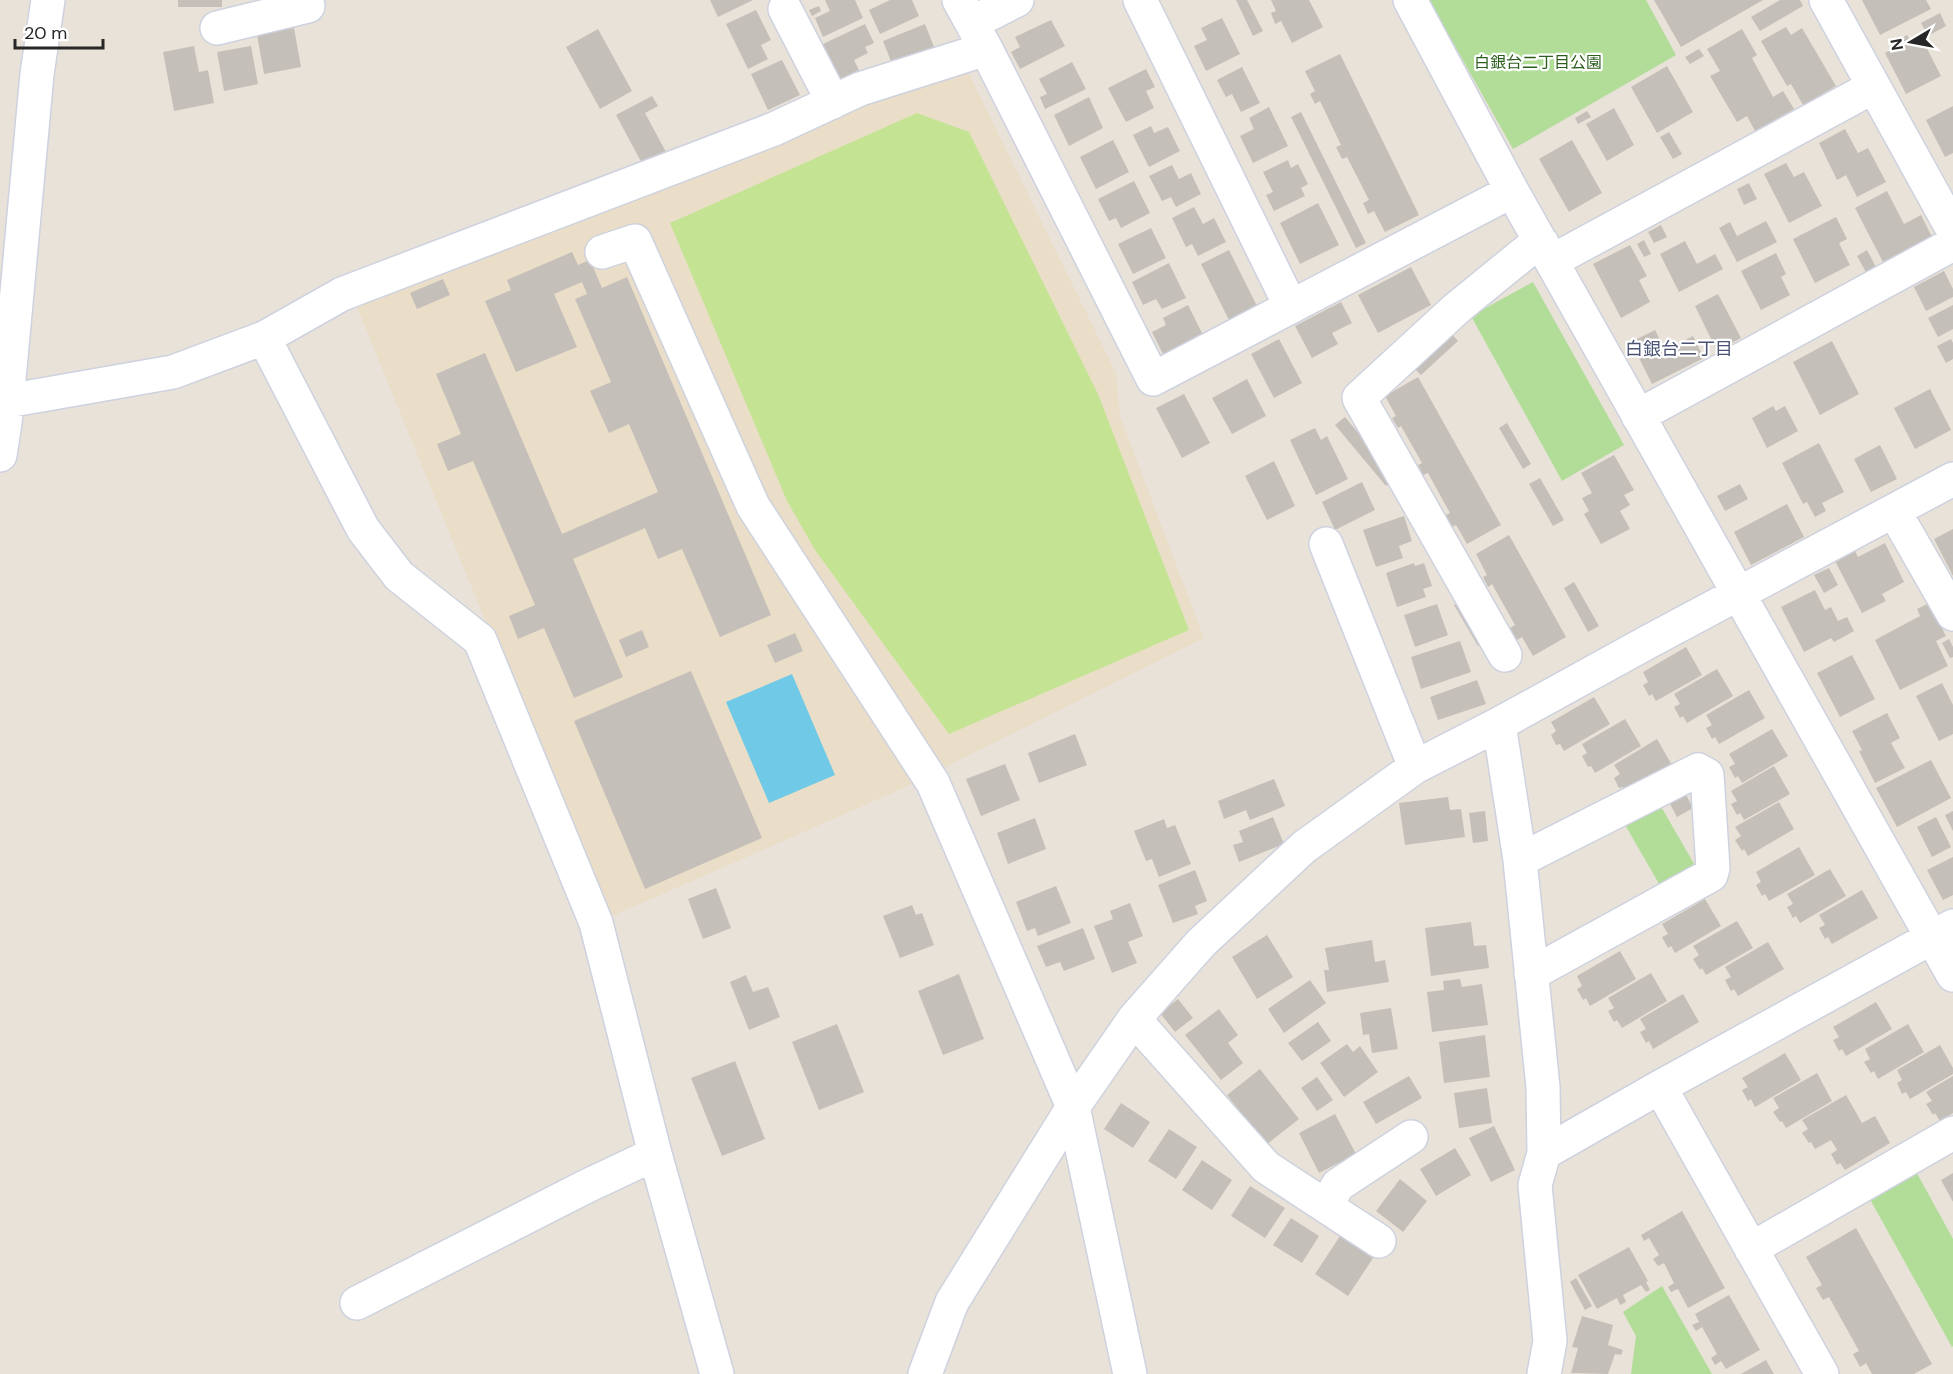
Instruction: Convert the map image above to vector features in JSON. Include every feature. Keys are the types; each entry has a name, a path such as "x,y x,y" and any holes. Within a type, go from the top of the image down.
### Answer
{"street":[{"path":"0,455 37,74 48,0"},
{"path":"217,28 308,6 307,0"},
{"path":"4,399 173,372 264,338 342,294 774,129 860,89 1017,0"},
{"path":"1140,0 1291,307"},
{"path":"1410,0 1512,192 1739,594 1943,932 1953,975"},
{"path":"1826,0 1953,230"},
{"path":"785,9 833,102"},
{"path":"972,24 1153,380 1512,192"},
{"path":"1505,655 1359,398 1457,308 1527,251 1547,252 1873,87"},
{"path":"602,252 635,241 753,506 933,783 1073,1107 1130,1374"},
{"path":"1638,416 1953,243"},
{"path":"264,338 363,529 399,576 480,640 596,923 656,1154 717,1374"},
{"path":"926,1374 952,1302 1073,1107 1134,1018 1201,943 1304,847 1415,767 1953,479"},
{"path":"1894,511 1953,614"},
{"path":"1326,544 1415,767"},
{"path":"1498,724 1520,860 1543,1087 1544,1153 1535,1185 1550,1341 1544,1374"},
{"path":"1520,860 1698,770 1707,775 1713,868 1711,875 1531,974"},
{"path":"1544,1153 1943,932"},
{"path":"1134,1018 1266,1167 1379,1241"},
{"path":"1660,1087 1822,1374"},
{"path":"1751,1249 1953,1133"},
{"path":"1326,1206 1338,1185 1411,1137"},
{"path":"357,1303 587,1186 656,1154"}],"shaded area":[{"path":"967,70 1116,373 1120,416 1204,638 895,792 610,917 354,300 860,100"}],"green space":[{"name":"白銀台二丁目公園","path":"1429,0 1646,0 1676,55 1513,149"},
{"path":"917,113 969,132 1098,394 1189,630 949,734 815,550 787,501 670,223"},
{"path":"1533,282 1624,445 1562,481 1471,316"},
{"path":"1659,803 1697,869 1662,889 1624,823"},
{"path":"1913,1166 1953,1239 1952,1347 1866,1192"},
{"path":"1662,1286 1712,1374 1631,1374 1636,1336 1623,1312"}],"water":[{"path":"792,674 835,775 769,803 726,702"}],"building":[{"path":"178,0 222,0 222,7 178,7"},
{"path":"710,0 753,0 718,17"},
{"path":"825,0 855,0 863,18 823,37 815,18 830,11"},
{"path":"890,0 912,0 919,16 880,34 869,10"},
{"path":"1236,0 1247,0 1263,31 1253,36"},
{"path":"1271,0 1309,0 1323,27 1292,43 1281,21 1275,24 1271,13 1276,11"},
{"path":"1654,0 1763,0 1681,47"},
{"path":"1780,0 1800,0 1803,6 1760,31 1751,17"},
{"path":"1862,0 1926,0 1931,9 1880,35"},
{"path":"819,6 821,11 812,16 809,10"},
{"path":"756,10 771,40 761,45 768,59 748,69 726,24"},
{"path":"1940,13 1946,26 1928,36 1921,23"},
{"path":"1222,18 1240,54 1206,71 1194,46 1207,40 1201,28"},
{"path":"1051,20 1065,46 1020,69 1011,52 1020,47 1015,37"},
{"path":"865,24 874,43 865,47 868,53 854,60 859,70 838,80 821,45"},
{"path":"925,24 934,47 892,64 883,41"},
{"path":"1786,27 1791,35 1802,28 1836,86 1803,105 1791,84 1787,86 1761,41"},
{"path":"294,28 301,67 264,74 257,35"},
{"path":"598,29 632,91 600,109 566,47"},
{"path":"1742,29 1757,55 1752,58 1773,97 1783,91 1794,109 1755,131 1747,116 1737,122 1710,76 1720,71 1707,49"},
{"path":"1907,35 1910,40 1920,35 1941,76 1906,94 1885,53 1898,46 1895,41"},
{"path":"194,46 199,72 208,70 214,103 174,111 163,52"},
{"path":"251,46 258,84 224,91 217,52"},
{"path":"1699,49 1704,56 1690,64 1685,57"},
{"path":"1340,54 1419,215 1385,232 1374,211 1368,214 1363,203 1369,200 1347,157 1342,159 1336,147 1341,145 1320,101 1315,104 1310,94 1315,91 1305,71"},
{"path":"782,60 800,95 768,110 751,74"},
{"path":"1072,62 1086,89 1045,109 1040,97 1047,94 1039,79"},
{"path":"1667,66 1693,112 1657,133 1631,87"},
{"path":"1242,67 1260,103 1241,112 1232,94 1226,97 1217,80"},
{"path":"1146,69 1155,87 1146,91 1154,108 1126,122 1108,88"},
{"path":"652,96 658,106 645,113 667,154 644,167 616,115"},
{"path":"1089,97 1103,128 1069,146 1054,115"},
{"path":"1953,106 1953,153 1945,157 1926,120"},
{"path":"1269,107 1288,146 1253,163 1240,136 1254,129 1249,118"},
{"path":"1614,108 1634,145 1607,161 1586,124"},
{"path":"1587,111 1591,117 1578,124 1575,118"},
{"path":"1301,112 1366,243 1356,248 1291,117"},
{"path":"1151,126 1154,133 1168,127 1180,151 1149,167 1133,135"},
{"path":"1845,129 1858,153 1868,148 1886,182 1857,197 1846,175 1837,180 1819,143"},
{"path":"1669,132 1682,154 1673,159 1660,137"},
{"path":"1113,140 1129,172 1096,189 1080,157"},
{"path":"1572,140 1602,193 1569,212 1539,159"},
{"path":"1288,160 1291,168 1298,164 1308,184 1301,188 1305,196 1274,211 1266,195 1273,192 1263,172"},
{"path":"1786,163 1794,177 1804,172 1822,206 1789,223 1764,174"},
{"path":"1172,165 1179,179 1191,173 1201,194 1176,207 1171,197 1162,201 1149,176"},
{"path":"1134,181 1150,213 1121,228 1116,218 1109,221 1098,199"},
{"path":"1749,183 1757,199 1744,205 1737,189"},
{"path":"1887,191 1904,224 1921,215 1932,237 1883,262 1855,208"},
{"path":"1318,203 1339,245 1300,264 1280,223"},
{"path":"1194,207 1203,224 1214,218 1226,242 1198,256 1192,244 1186,247 1172,218"},
{"path":"1836,217 1847,239 1839,243 1850,265 1815,283 1793,239"},
{"path":"1766,221 1777,242 1737,262 1719,228 1730,222 1737,236"},
{"path":"1661,225 1667,237 1654,243 1648,232"},
{"path":"1151,228 1166,258 1133,274 1118,244"},
{"path":"1644,240 1651,254 1644,257 1637,244"},
{"path":"1685,241 1697,264 1715,254 1723,269 1679,292 1660,254"},
{"path":"1630,245 1647,276 1639,280 1650,302 1621,318 1593,264"},
{"path":"1229,250 1260,312 1232,326 1201,264"},
{"path":"1867,250 1877,269 1867,274 1857,256"},
{"path":"572,252 578,265 590,260 602,288 627,277 771,615 720,637 682,549 658,559 645,528 573,559 623,677 574,698 544,628 518,639 509,616 535,605 473,461 448,471 437,444 461,434 436,374 485,353 562,534 658,492 629,424 609,433 590,391 611,382 575,299 587,294 582,282 554,294 577,347 516,372 485,301 511,290 507,280"},
{"path":"1776,253 1786,274 1781,277 1790,295 1761,310 1741,271"},
{"path":"1169,263 1186,298 1162,309 1156,299 1143,305 1132,282"},
{"path":"1411,267 1431,305 1378,333 1358,295"},
{"path":"1944,271 1953,289 1953,297 1926,311 1914,287"},
{"path":"443,279 450,295 417,309 410,293"},
{"path":"1718,294 1741,338 1717,351 1695,306"},
{"path":"1341,302 1352,323 1332,333 1338,344 1312,358 1295,326"},
{"path":"1188,305 1204,337 1164,356 1152,332 1166,325 1163,318"},
{"path":"1953,305 1953,329 1938,337 1928,318"},
{"path":"1655,330 1665,351 1693,336 1704,358 1652,384 1631,342"},
{"path":"1449,331 1458,341 1421,375 1411,365"},
{"path":"1279,339 1302,383 1274,398 1251,354"},
{"path":"1951,339 1953,359 1946,363 1937,346"},
{"path":"1832,341 1859,394 1820,415 1793,362"},
{"path":"1418,377 1501,525 1467,544 1456,525 1452,527 1446,515 1450,513 1428,473 1423,475 1418,465 1422,463 1401,426 1398,428 1392,418 1396,416 1385,396"},
{"path":"1247,379 1266,416 1232,434 1212,398"},
{"path":"1930,389 1951,430 1915,449 1894,408"},
{"path":"1184,394 1210,443 1182,458 1156,408"},
{"path":"1773,406 1776,411 1785,406 1798,431 1767,448 1752,418"},
{"path":"1345,417 1396,478 1386,486 1335,425"},
{"path":"1507,423 1531,464 1523,469 1499,428"},
{"path":"1315,428 1321,440 1327,436 1348,479 1316,495 1290,440"},
{"path":"1819,443 1844,492 1822,503 1826,511 1815,517 1807,502 1803,504 1782,463"},
{"path":"1880,445 1897,479 1871,492 1854,459"},
{"path":"1614,455 1634,490 1624,495 1630,505 1620,511 1630,529 1601,544 1584,514 1589,511 1582,498 1592,493 1581,473"},
{"path":"1274,461 1295,506 1267,520 1245,476"},
{"path":"1540,478 1564,520 1553,526 1529,484"},
{"path":"1362,482 1375,510 1335,530 1322,502"},
{"path":"1740,484 1748,499 1725,511 1717,496"},
{"path":"1787,504 1804,537 1751,565 1734,532"},
{"path":"1404,516 1412,541 1399,546 1403,558 1376,567 1363,530"},
{"path":"1953,529 1953,576 1934,539"},
{"path":"1509,535 1566,637 1533,656 1522,637 1517,640 1510,628 1515,625 1492,584 1488,587 1483,577 1487,575 1476,554"},
{"path":"1885,543 1904,582 1882,594 1886,601 1862,613 1835,561 1855,551 1858,557"},
{"path":"1414,563 1415,566 1424,563 1432,586 1423,589 1426,597 1397,607 1386,573"},
{"path":"1829,568 1838,585 1824,593 1814,575"},
{"path":"1574,582 1599,626 1588,632 1564,588"},
{"path":"1815,590 1825,610 1831,607 1838,621 1847,617 1854,631 1834,642 1831,638 1804,652 1781,607"},
{"path":"1463,600 1487,641 1478,646 1454,605"},
{"path":"1929,603 1946,636 1936,641 1948,666 1900,690 1875,640 1920,616 1917,609"},
{"path":"1437,604 1448,635 1415,647 1404,615"},
{"path":"642,630 649,647 626,657 619,640"},
{"path":"795,633 803,651 775,663 767,645"},
{"path":"1949,639 1953,647 1953,657 1950,658 1942,643"},
{"path":"1460,641 1471,672 1421,689 1411,657"},
{"path":"1686,647 1702,675 1656,701 1652,694 1649,696 1643,685 1648,682 1643,672"},
{"path":"1852,655 1875,699 1840,717 1817,673"},
{"path":"1717,669 1733,696 1687,723 1683,716 1680,718 1674,707 1680,704 1674,694"},
{"path":"691,671 762,838 645,889 574,721"},
{"path":"1477,680 1486,704 1438,720 1430,697"},
{"path":"1942,683 1953,705 1953,734 1939,741 1916,696"},
{"path":"1749,690 1765,718 1719,744 1715,737 1712,739 1706,728 1712,725 1706,715"},
{"path":"1594,697 1610,724 1564,751 1560,744 1556,745 1551,735 1556,731 1551,722"},
{"path":"1887,713 1900,738 1891,743 1905,768 1875,783 1852,731"},
{"path":"1625,719 1641,746 1595,773 1591,766 1588,767 1582,756 1587,753 1582,744"},
{"path":"1772,729 1788,756 1742,783 1738,776 1735,778 1729,767 1735,764 1729,754"},
{"path":"1075,734 1087,765 1039,783 1028,753"},
{"path":"1657,739 1673,767 1627,794 1623,787 1619,788 1614,778 1620,774 1614,765"},
{"path":"1931,760 1951,798 1897,827 1876,788"},
{"path":"1005,764 1020,800 981,816 966,779"},
{"path":"1774,766 1790,794 1744,820 1740,813 1737,815 1731,804 1737,801 1731,791"},
{"path":"1274,779 1285,806 1250,820 1246,810 1224,819 1218,801"},
{"path":"1685,793 1693,808 1677,817 1669,802"},
{"path":"1448,797 1450,810 1461,809 1465,837 1405,845 1399,803"},
{"path":"1779,802 1794,829 1748,856 1735,840 1741,836 1735,827"},
{"path":"1485,811 1488,841 1473,843 1469,813"},
{"path":"1953,811 1953,831 1945,815"},
{"path":"1273,817 1284,844 1239,862 1233,845 1243,842 1239,831"},
{"path":"1936,817 1951,847 1932,857 1917,827"},
{"path":"1035,818 1046,849 1008,864 997,833"},
{"path":"1164,819 1167,828 1175,825 1191,864 1159,877 1152,859 1146,861 1134,831"},
{"path":"1799,847 1815,875 1769,901 1765,894 1762,896 1756,885 1761,882 1756,872"},
{"path":"1953,857 1953,895 1943,900 1927,870"},
{"path":"1830,869 1846,896 1800,923 1796,916 1793,918 1787,907 1793,904 1787,894"},
{"path":"1195,870 1207,901 1195,906 1198,914 1173,923 1158,885"},
{"path":"1056,886 1071,923 1038,936 1035,928 1027,931 1016,902"},
{"path":"716,888 731,928 703,939 688,899"},
{"path":"1862,890 1878,918 1832,944 1828,937 1825,939 1819,928 1825,925 1819,915"},
{"path":"1705,899 1721,926 1675,953 1671,946 1668,948 1662,937 1668,934 1662,924"},
{"path":"1130,903 1143,936 1128,942 1137,963 1112,973 1094,926 1113,919 1110,911"},
{"path":"912,905 916,915 922,913 934,945 900,958 883,916"},
{"path":"1737,921 1753,948 1706,975 1693,959 1699,955 1693,946"},
{"path":"1471,922 1474,946 1486,945 1489,968 1431,976 1425,928"},
{"path":"1083,928 1095,959 1064,971 1060,962 1046,967 1037,946"},
{"path":"1267,935 1293,977 1257,999 1232,957"},
{"path":"1372,940 1375,962 1385,960 1389,982 1327,992 1324,970 1329,970 1325,948"},
{"path":"1768,942 1784,969 1738,996 1734,989 1731,991 1725,980 1731,977 1725,967"},
{"path":"1620,951 1636,979 1590,1006 1586,998 1583,1000 1577,989 1582,986 1577,976"},
{"path":"1651,973 1667,1001 1622,1028 1617,1020 1614,1022 1608,1011 1614,1008 1608,998"},
{"path":"959,974 984,1039 943,1055 918,991"},
{"path":"746,975 753,992 768,987 780,1017 749,1030 730,982"},
{"path":"1460,979 1462,987 1482,984 1488,1025 1432,1032 1427,992 1444,990 1443,981"},
{"path":"1310,980 1326,1003 1284,1033 1268,1009"},
{"path":"1683,994 1699,1022 1653,1049 1649,1041 1646,1043 1640,1032 1646,1029 1640,1019"},
{"path":"1178,999 1193,1018 1175,1032 1160,1013"},
{"path":"1876,1002 1892,1029 1846,1056 1842,1049 1839,1051 1833,1040 1839,1037 1833,1027"},
{"path":"1391,1008 1398,1049 1372,1053 1369,1034 1363,1035 1360,1013"},
{"path":"1219,1009 1238,1035 1228,1043 1243,1063 1221,1080 1185,1035"},
{"path":"1318,1022 1331,1041 1302,1061 1288,1043"},
{"path":"837,1024 864,1092 819,1110 792,1042"},
{"path":"1908,1024 1924,1052 1878,1079 1874,1071 1871,1073 1864,1062 1870,1059 1865,1049"},
{"path":"1485,1035 1490,1077 1444,1083 1439,1042"},
{"path":"1347,1044 1353,1052 1360,1046 1378,1072 1344,1097 1320,1063"},
{"path":"1940,1045 1953,1068 1953,1074 1910,1099 1906,1092 1902,1094 1897,1083 1902,1080 1897,1070"},
{"path":"1785,1053 1801,1080 1755,1107 1751,1099 1748,1101 1742,1090 1748,1087 1742,1078"},
{"path":"735,1061 765,1139 722,1156 691,1078"},
{"path":"1260,1069 1299,1119 1266,1145 1227,1095"},
{"path":"1817,1073 1832,1101 1786,1128 1773,1112 1779,1108 1773,1098"},
{"path":"1409,1076 1422,1098 1376,1124 1363,1102"},
{"path":"1953,1076 1953,1113 1940,1121 1926,1104 1932,1101 1926,1092"},
{"path":"1317,1077 1333,1100 1317,1111 1301,1088"},
{"path":"1487,1088 1492,1123 1459,1128 1454,1093"},
{"path":"1846,1095 1862,1123 1875,1116 1890,1143 1845,1170 1840,1163 1837,1165 1831,1154 1837,1150 1831,1140 1815,1149 1811,1142 1809,1143 1802,1133 1808,1129 1802,1120"},
{"path":"1121,1103 1150,1122 1133,1148 1104,1129"},
{"path":"1335,1114 1356,1154 1319,1173 1299,1133"},
{"path":"1494,1126 1515,1170 1491,1182 1469,1138"},
{"path":"1169,1129 1197,1147 1176,1179 1148,1161"},
{"path":"1455,1148 1471,1175 1436,1196 1420,1169"},
{"path":"1202,1160 1232,1180 1212,1210 1182,1190"},
{"path":"1953,1173 1953,1202 1941,1180"},
{"path":"1400,1179 1427,1201 1403,1232 1376,1211"},
{"path":"1250,1186 1285,1208 1265,1238 1231,1216"},
{"path":"1682,1211 1725,1288 1688,1308 1678,1289 1671,1292 1668,1287 1674,1283 1664,1263 1658,1266 1653,1259 1659,1255 1649,1238 1644,1241 1641,1235"},
{"path":"1291,1218 1319,1236 1302,1263 1273,1245"},
{"path":"1346,1227 1379,1249 1348,1296 1315,1274"},
{"path":"1856,1228 1932,1364 1914,1374 1872,1374 1866,1363 1860,1367 1853,1354 1859,1351 1829,1297 1823,1300 1816,1288 1822,1285 1806,1257"},
{"path":"1629,1247 1648,1281 1646,1282 1650,1290 1646,1292 1641,1285 1623,1295 1626,1302 1620,1305 1617,1298 1597,1309 1578,1275"},
{"path":"1576,1278 1592,1306 1585,1310 1570,1282"},
{"path":"1729,1295 1760,1350 1726,1369 1721,1361 1715,1365 1711,1358 1717,1354 1702,1327 1696,1331 1692,1325 1699,1322 1695,1314"},
{"path":"1582,1316 1613,1325 1608,1345 1623,1350 1621,1355 1615,1354 1608,1374 1571,1373 1578,1348 1572,1347"},
{"path":"1766,1360 1774,1374 1741,1374"}],"district":[{"name":"白銀台二丁目","path":"1679,349"}]}
